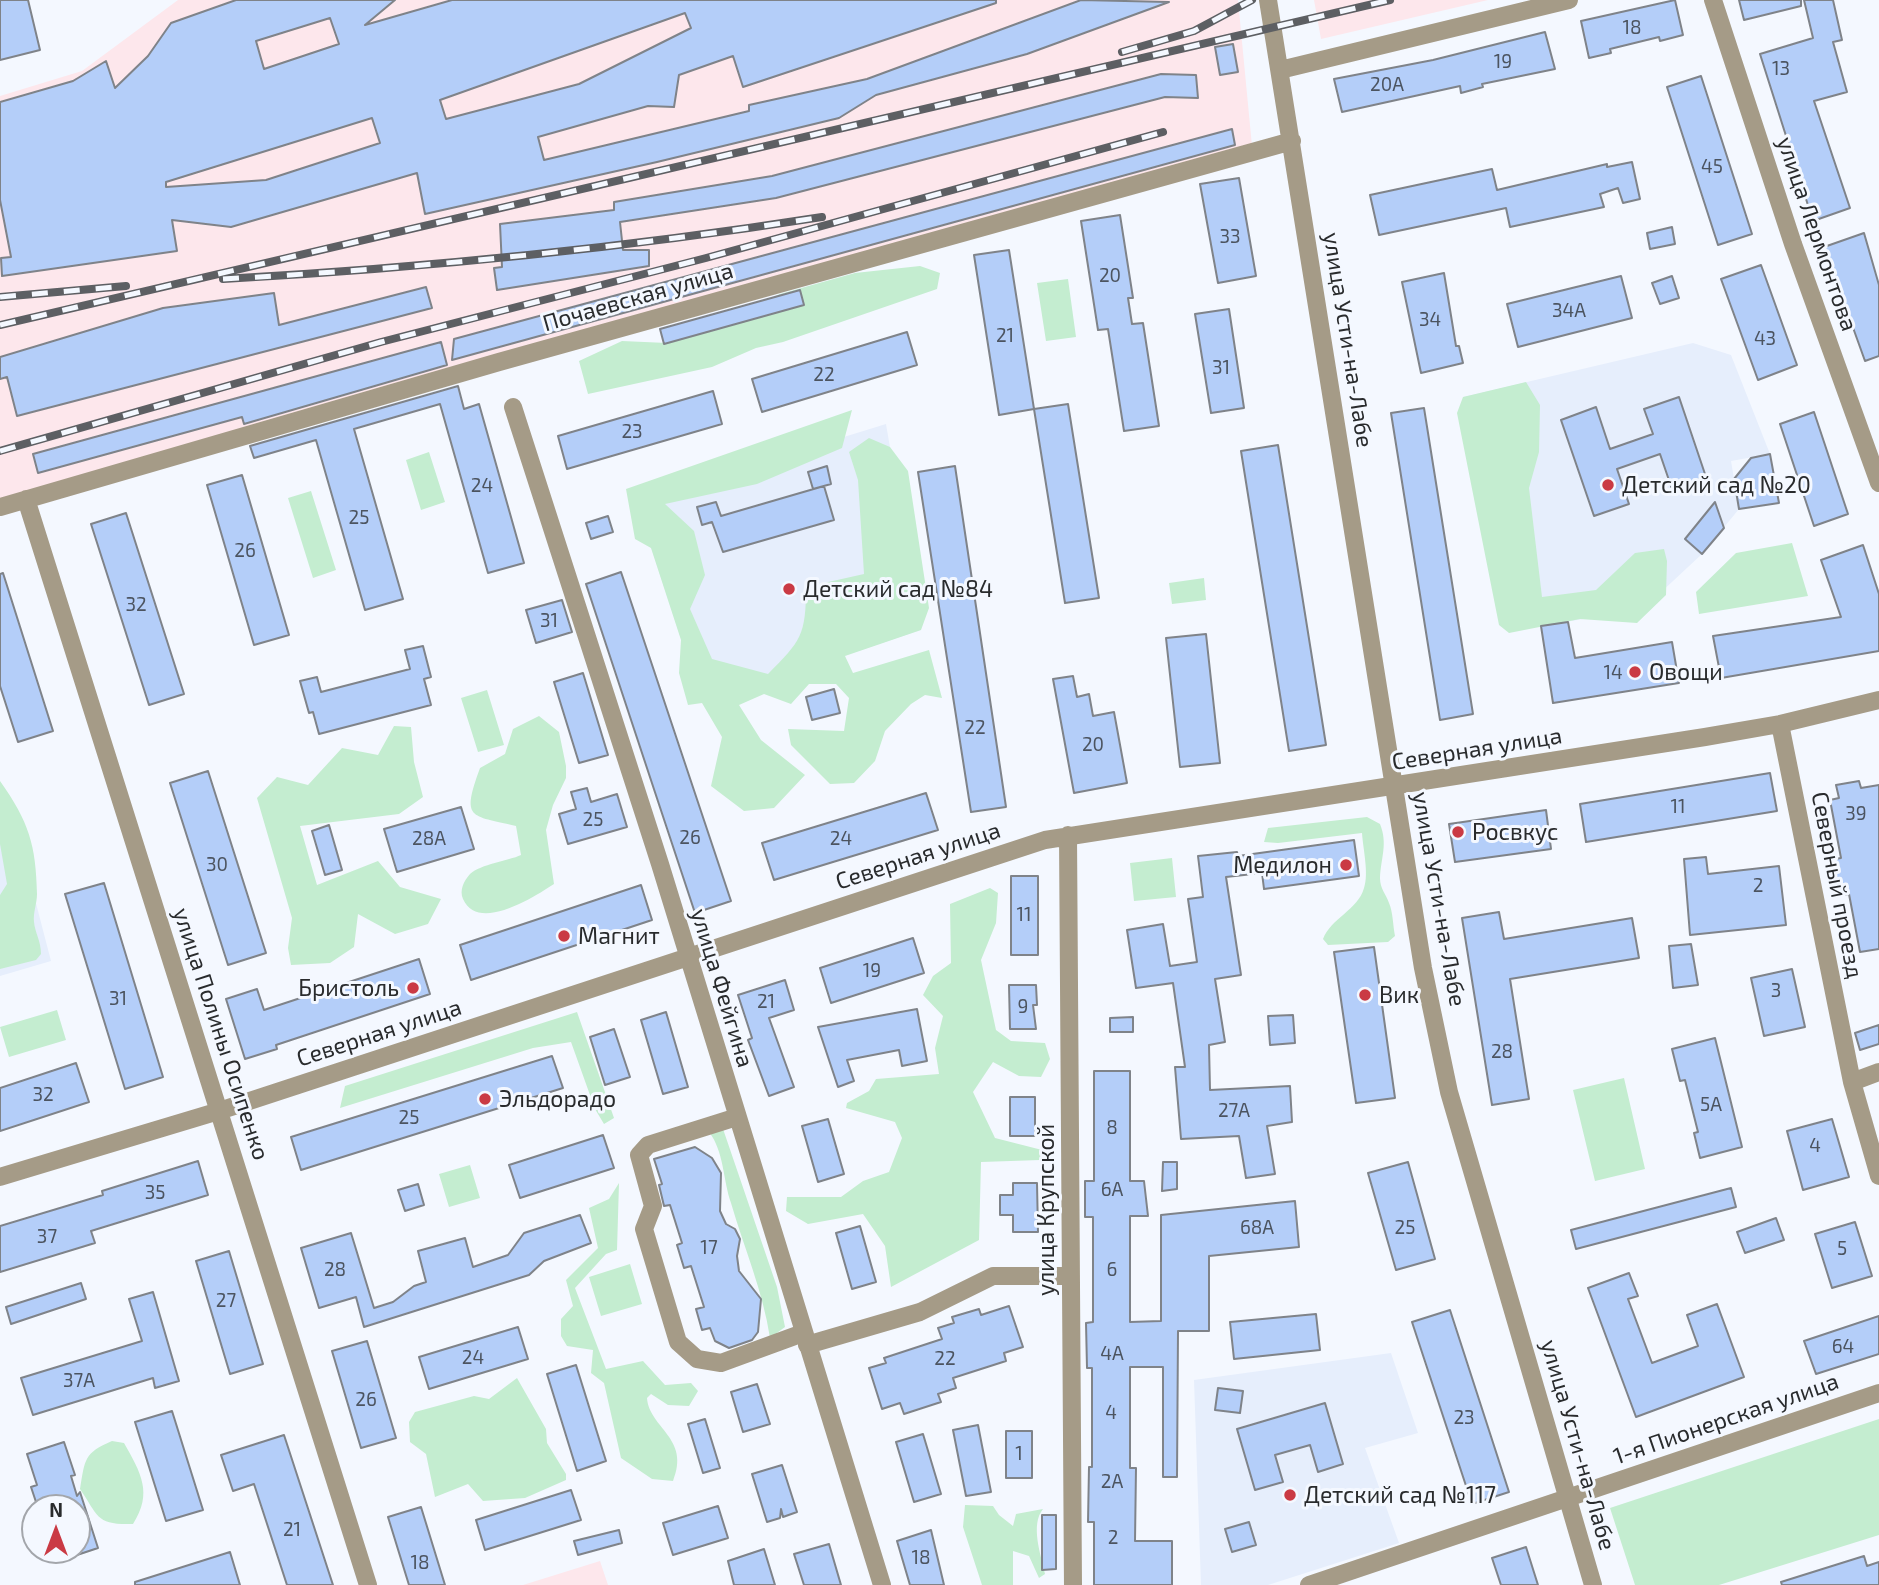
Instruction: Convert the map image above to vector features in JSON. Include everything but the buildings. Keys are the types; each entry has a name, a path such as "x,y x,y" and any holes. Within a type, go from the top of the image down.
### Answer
{"street":[{"name":"улица Усти-на-Лабе","path":"1268,0 1423,968 1449,1092 1593,1585"},
{"path":"1280,70 1570,0"},
{"name":"улица Лермонтова","path":"1713,0 1793,243 1879,482"},
{"name":"Почаевская улица","path":"0,507 524,354 1292,141"},
{"name":"улица Фейгина","path":"513,407 660,864 882,1585"},
{"name":"улица Полины Осипенко","path":"26,499 368,1585"},
{"name":"Северная улица","path":"0,1177 219,1111 1068,835 1395,787 1780,724 1879,700"},
{"name":"Северный проезд","path":"1780,724 1852,1082 1879,1176"},
{"name":"улица Крупской","path":"1068,835 1073,1585"},
{"path":"1852,1082 1879,1072"},
{"path":"737,1117 648,1145 639,1155 653,1206 644,1228 678,1342 697,1359 721,1363 805,1339 920,1312 993,1276 1070,1276"},
{"name":"1-я Пионерская улица","path":"1310,1585 1879,1393"}],"shaded area":[{"path":"178,0 1238,0 1252,146 0,499 0,96 82,71"},
{"path":"1314,0 1488,0 1321,39"},
{"name":"Детский сад №20","path":"1693,343 1731,355 1770,454 1731,461 1739,509 1702,554 1643,609 1541,626 1463,397"},
{"name":"Детский сад №84","path":"886,424 921,630 702,703 636,501"},
{"path":"0,796 12,811 51,961 0,976"},
{"name":"Детский сад №117","path":"1391,1353 1418,1433 1365,1448 1399,1543 1268,1585 1201,1585 1194,1380"},
{"path":"600,1561 608,1585 523,1585"}],"green space":[{"path":"920,266 940,273 937,289 783,342 756,348 712,367 588,394 579,361 622,341 667,343 780,294 855,273"},
{"path":"1068,279 1076,337 1046,341 1037,283"},
{"path":"1526,382 1540,405 1539,452 1529,488 1542,597 1596,590 1635,553 1664,549 1667,561 1666,595 1637,623 1580,619 1509,633 1499,625 1457,413 1463,397"},
{"path":"852,410 842,448 757,484 665,504 694,531 705,575 690,609 712,659 768,674 795,645 803,627 806,587 864,574 858,480 849,452 869,438 890,447 908,471 929,608 921,630 845,656 853,673 929,650 942,698 925,695 911,704 885,731 875,761 854,783 830,784 791,745 788,729 844,731 849,698 836,684 809,684 791,704 764,694 739,705 761,740 805,775 774,808 744,811 711,786 722,737 702,703 688,705 679,673 681,640 651,548 635,539 626,489"},
{"path":"429,452 445,502 421,510 406,460"},
{"path":"311,491 336,570 313,578 288,498"},
{"path":"1792,543 1808,596 1699,614 1696,592 1736,553"},
{"path":"1204,578 1206,600 1172,604 1169,583"},
{"path":"487,690 504,745 478,752 461,698"},
{"path":"539,716 559,732 566,766 566,778 553,805 546,830 554,884 507,909 481,913 470,909 462,896 464,883 470,874 521,855 516,826 479,817 474,812 471,797 474,785 480,768 505,754 513,729"},
{"path":"394,726 411,727 414,762 423,797 399,814 300,826 317,885 378,861 400,887 441,899 428,924 395,934 358,914 354,947 330,963 291,965 288,948 292,918 257,798 277,777 308,785 342,748 378,755"},
{"path":"0,781 18,809 29,834 35,861 37,894 34,922 41,954 36,960 0,969 0,895 7,884 0,844"},
{"path":"1367,817 1380,824 1382,831 1384,844 1380,882 1390,907 1395,936 1388,942 1328,945 1323,939 1327,932 1356,902 1364,888 1366,868 1362,833 1278,843 1264,842 1268,828"},
{"path":"1172,858 1176,897 1134,901 1130,863"},
{"path":"990,888 998,893 996,923 981,960 996,1030 1011,1041 1045,1043 1050,1059 1041,1077 1019,1076 993,1062 973,1092 995,1138 1046,1151 1040,1160 981,1162 979,1240 891,1287 885,1246 863,1214 808,1224 786,1211 787,1197 841,1197 863,1181 889,1172 902,1138 895,1122 846,1108 847,1103 869,1091 876,1079 939,1074 935,1048 943,1016 923,995 933,976 951,963 950,904"},
{"path":"57,1010 66,1040 9,1057 0,1027"},
{"path":"577,1012 614,1118 604,1124 595,1109 571,1042 533,1048 340,1108 345,1086"},
{"path":"1624,1078 1645,1169 1595,1181 1573,1090"},
{"path":"722,1126 777,1287 785,1327 770,1338 758,1286 728,1194 718,1148 709,1132"},
{"path":"470,1165 480,1198 449,1207 439,1174"},
{"path":"619,1183 617,1250 606,1254 575,1288 606,1369 643,1361 665,1385 691,1383 698,1391 689,1406 668,1405 651,1394 647,1398 654,1418 677,1454 673,1481 652,1479 621,1458 604,1383 591,1373 593,1350 567,1346 561,1336 561,1319 573,1306 566,1280 598,1248 589,1208 609,1199"},
{"path":"630,1264 642,1304 601,1316 589,1277"},
{"path":"517,1378 546,1429 547,1443 566,1474 566,1480 525,1498 483,1501 468,1484 435,1497 426,1454 410,1442 409,1422 415,1412 474,1396 489,1399"},
{"path":"1879,1419 1879,1535 1719,1585 1635,1585 1610,1508"},
{"path":"112,1441 124,1443 140,1474 142,1502 133,1524 105,1521 91,1507 91,1494 83,1494 80,1489 87,1458 96,1449"},
{"path":"965,1505 993,1506 999,1515 1013,1526 1016,1514 1043,1509 1037,1523 1037,1532 1045,1574 1039,1578 1029,1556 1013,1551 1013,1585 982,1585 963,1527"}],"railway":[{"path":"1122,52 1194,31 1252,0"},
{"path":"0,325 1390,0"},
{"path":"0,451 381,342 706,258 1163,132"},
{"path":"223,279 523,256 822,217"},
{"path":"0,297 126,286"}],"place":[{"name":"Детский сад №20","path":"1608,485"},
{"name":"Детский сад №84","path":"789,589"},
{"name":"Овощи","path":"1635,672"},
{"name":"Росвкус","path":"1458,832"},
{"name":"Медилон","path":"1346,865"},
{"name":"Магнит","path":"564,936"},
{"name":"Бристоль","path":"413,988"},
{"name":"Вик","path":"1365,995"},
{"name":"Эльдорадо","path":"485,1099"},
{"name":"Детский сад №117","path":"1290,1495"}]}
